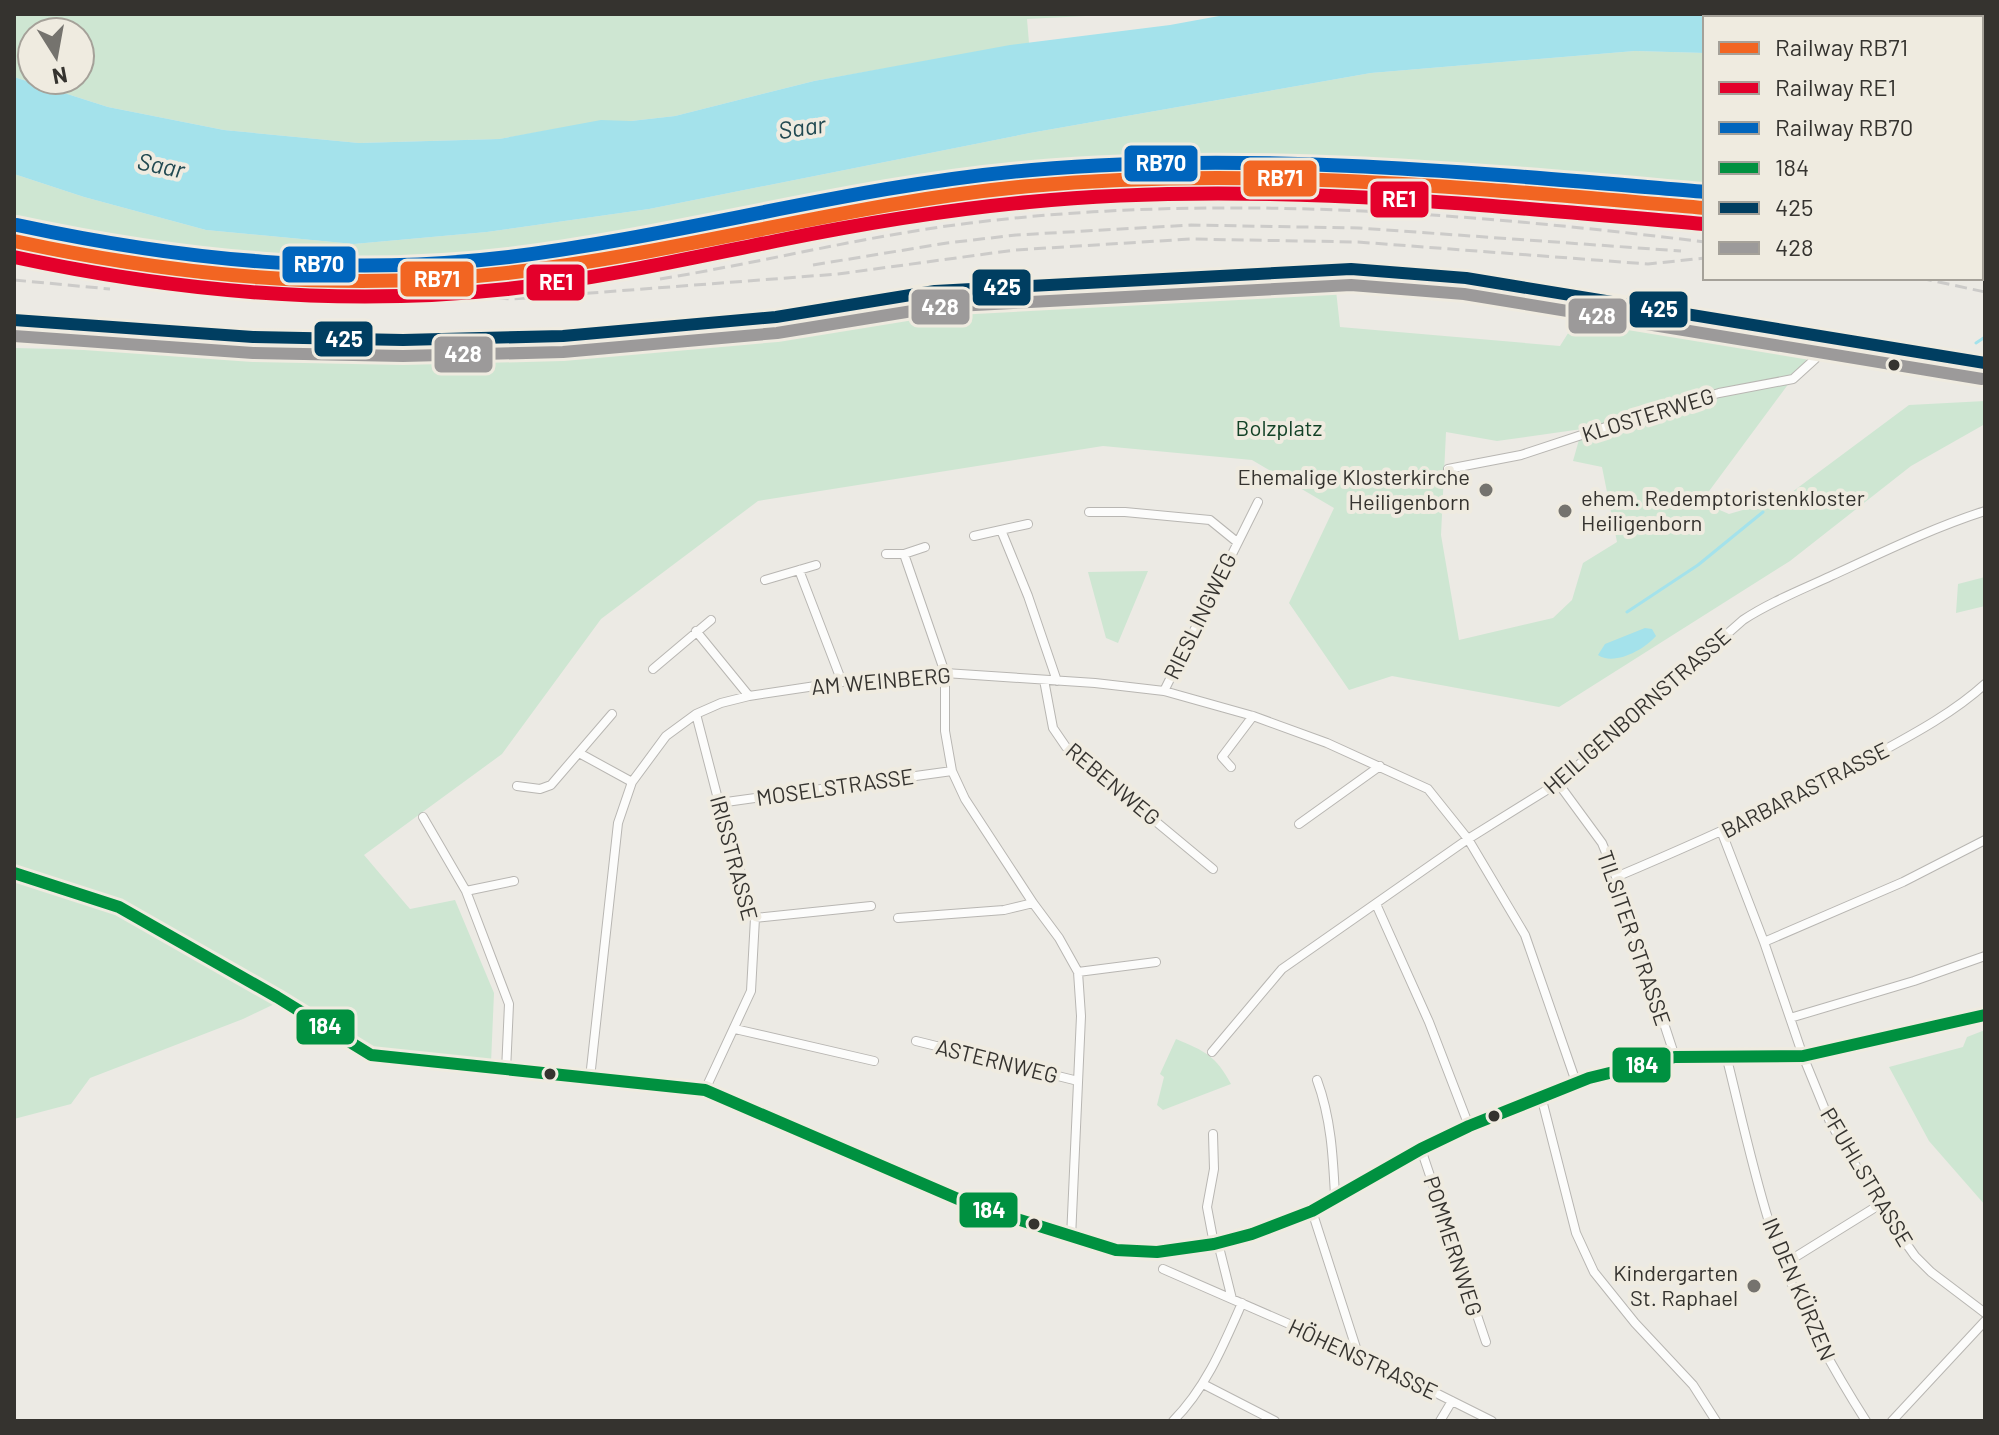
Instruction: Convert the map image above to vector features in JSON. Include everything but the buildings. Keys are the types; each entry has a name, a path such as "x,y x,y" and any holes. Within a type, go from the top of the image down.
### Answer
{"main road":[{"path":"14,320 253,337 403,340 563,336 776,317 935,291 1351,269 1466,278 1985,363"}],"street":[{"name":"KLOSTERWEG","path":"1448,469 1521,455 1719,393 1793,379 1815,359 1831,336"},
{"name":"RIESLINGWEG","path":"1164,691 1258,502"},
{"name":"HEILIGENBORNSTRASSE","path":"1212,1052 1282,969 1468,839 1558,783 1755,612 1913,539 1985,511"},
{"name":"RIESLINGWEG","path":"1089,512 1210,520 1237,542"},
{"path":"974,536 1028,524"},
{"path":"1001,530 1057,681"},
{"path":"886,554 904,554 925,547"},
{"path":"904,554 945,673 945,731 952,771 965,799 1059,938 1078,972 1081,1016 1071,1238"},
{"path":"765,580 816,565"},
{"path":"799,570 842,682"},
{"path":"653,669 711,620"},
{"path":"696,631 749,696"},
{"name":"AM WEINBERG","path":"590,1078 618,823 632,782 666,736 696,714 749,696 898,675 945,673 1164,691 1253,716 1327,743 1428,789 1468,839 1525,935 1576,1082"},
{"name":"REBENWEG","path":"1044,680 1053,728 1066,747 1213,869"},
{"name":"BARBARASTRASSE","path":"1616,877 1781,806 1903,740 1985,684"},
{"path":"517,786 540,789 551,785 612,714"},
{"name":"IRISSTRASSE","path":"696,714 719,803 755,918 751,991 705,1090"},
{"path":"1231,767 1222,757 1253,716"},
{"path":"579,753 632,782"},
{"path":"1299,824 1380,766"},
{"name":"MOSELSTRASSE","path":"719,803 952,771"},
{"name":"TILSITER STRASSE","path":"1558,783 1602,843 1675,1057"},
{"path":"423,817 466,891 509,1004 506,1071"},
{"name":"PFUHLSTRASSE","path":"1722,833 1830,1122 1879,1205 1923,1265 1985,1313"},
{"path":"1764,942 1903,882 1985,840"},
{"path":"14,873 119,907 277,997 371,1055 705,1090 972,1205 1116,1250 1157,1252 1252,1234 1312,1211 1421,1149 1469,1126 1576,1082 1675,1057 1803,1056 1985,1015"},
{"path":"466,891 514,881"},
{"path":"898,918 1004,910 1033,903"},
{"path":"1376,904 1429,1022 1469,1126"},
{"path":"755,918 871,906"},
{"path":"1790,1018 1985,956"},
{"path":"1078,972 1156,962"},
{"path":"735,1029 874,1061"},
{"name":"ASTERNWEG","path":"916,1041 1078,1081"},
{"name":"IN DEN KÜRZEN","path":"1726,1055 1769,1223 1784,1264 1832,1367 1866,1421"},
{"path":"1317,1080 1326,1105 1332,1139 1335,1196"},
{"path":"1541,1096 1576,1233 1594,1272 1635,1323 1693,1385 1716,1421"},
{"path":"1213,1134 1214,1169 1207,1207 1232,1299"},
{"name":"POMMERNWEG","path":"1421,1149 1486,1342"},
{"path":"1784,1264 1879,1205"},
{"path":"1312,1211 1358,1354"},
{"name":"HÖHENSTRASSE","path":"1163,1269 1358,1354 1492,1421"},
{"path":"1173,1421 1203,1384 1242,1303"},
{"path":"1892,1421 1985,1321"},
{"path":"1203,1384 1275,1421"},
{"path":"1440,1421 1452,1401"}],"green space":[{"path":"14,14 1125,14 1027,19 1029,43 814,81 675,116 601,121 499,139 359,143 224,130 108,107 74,96 96,96 96,16 16,16 16,78"},
{"path":"1635,51 1703,53 1703,194 1345,167 1094,169 962,180 855,196 573,250 428,268 359,271 261,266 144,254 14,227 14,174 84,197 206,230 354,244 487,232 649,209 1030,133 1371,73"},
{"name":"Bolzplatz","path":"1335,281 1340,327 1560,346 1582,311 1815,348 1701,502 1729,514 1784,498 1909,405 1985,401 1985,424 1911,466 1790,561 1559,707 1392,676 1349,690 1289,603 1334,508 1252,460 1103,446 758,501 601,619 502,754 364,855 410,909 455,900 494,993 491,1063 369,1048 285,999 243,1019 90,1078 71,1104 14,1119 14,348 350,356 686,342 859,313 1099,292","holes":["1582,429 1573,461 1602,467 1617,542 1583,563 1572,600 1553,618 1459,640 1441,535 1446,432 1497,441"]},
{"path":"1148,571 1118,643 1106,638 1088,572"},
{"path":"1985,577 1985,606 1956,613 1958,584"},
{"path":"1985,1030 1985,1205 1929,1141 1889,1067 1963,1047 1967,1037"},
{"path":"1176,1039 1209,1056 1231,1084 1163,1110 1157,1105 1164,1077 1160,1074"}],"water":[{"name":"Saar","path":"1230,14 1985,14 1985,65 1983,16 1703,16 1703,53 1635,51 1371,73 1030,133 649,209 487,232 354,244 206,230 84,197 14,174 14,77 16,96 74,96 108,107 224,130 359,143 499,139 601,120 631,121 675,116 814,81 1010,45 1170,25"},
{"path":"1645,628 1652,629 1656,636 1637,651 1612,659 1598,655 1605,644"}],"waterway":[{"path":"1976,343 1985,337"},
{"path":"1627,612 1698,565 1763,512"}],"railway":[{"path":"537,290 906,218 1046,202 1116,198 1256,195 1397,200 1603,215 1683,229"},
{"path":"660,279 931,228 1062,214 1154,209 1246,208 1430,215 1703,242"},
{"path":"813,265 1016,235 1191,225 1359,228 1681,251"},
{"path":"14,260 134,285 280,299 448,295 513,299 838,274 1015,250 1190,239 1358,242 1648,264 1703,258"},
{"path":"14,280 110,289"},
{"path":"1929,280 1985,292"}],"rail line":[{"name":"RB70","path":"17,225 139,248 201,256 262,262 385,265 447,263 575,248 900,187 1032,170 1116,165 1201,163 1369,167 1703,192"},
{"name":"RB71","path":"14,241 198,272 382,281 445,279 573,264 898,204 1030,186 1114,180 1199,178 1368,182 1703,208"},
{"name":"RE1","path":"14,257 198,287 259,293 382,297 541,285 902,218 997,205 1113,196 1198,193 1367,198 1703,224"}],"transit line":[{"name":"425","path":"14,320 253,337 403,340 563,336 776,317 935,291 1351,269 1466,278 1985,363"},
{"name":"428","path":"14,336 253,353 403,356 563,352 777,333 937,307 1351,285 1464,294 1982,379"},
{"name":"184","path":"14,873 119,907 277,997 371,1055 705,1090 972,1205 1116,1250 1157,1252 1214,1244 1252,1234 1312,1211 1421,1149 1469,1126 1589,1078 1675,1057 1803,1056 1985,1015"}],"place":[{"name":"Ehemalige Klosterkirche Heiligenborn","path":"1486,490"},
{"name":"ehem. Redemptoristenkloster Heiligenborn","path":"1565,511"},
{"name":"Kindergarten St. Raphael","path":"1754,1286"}]}
